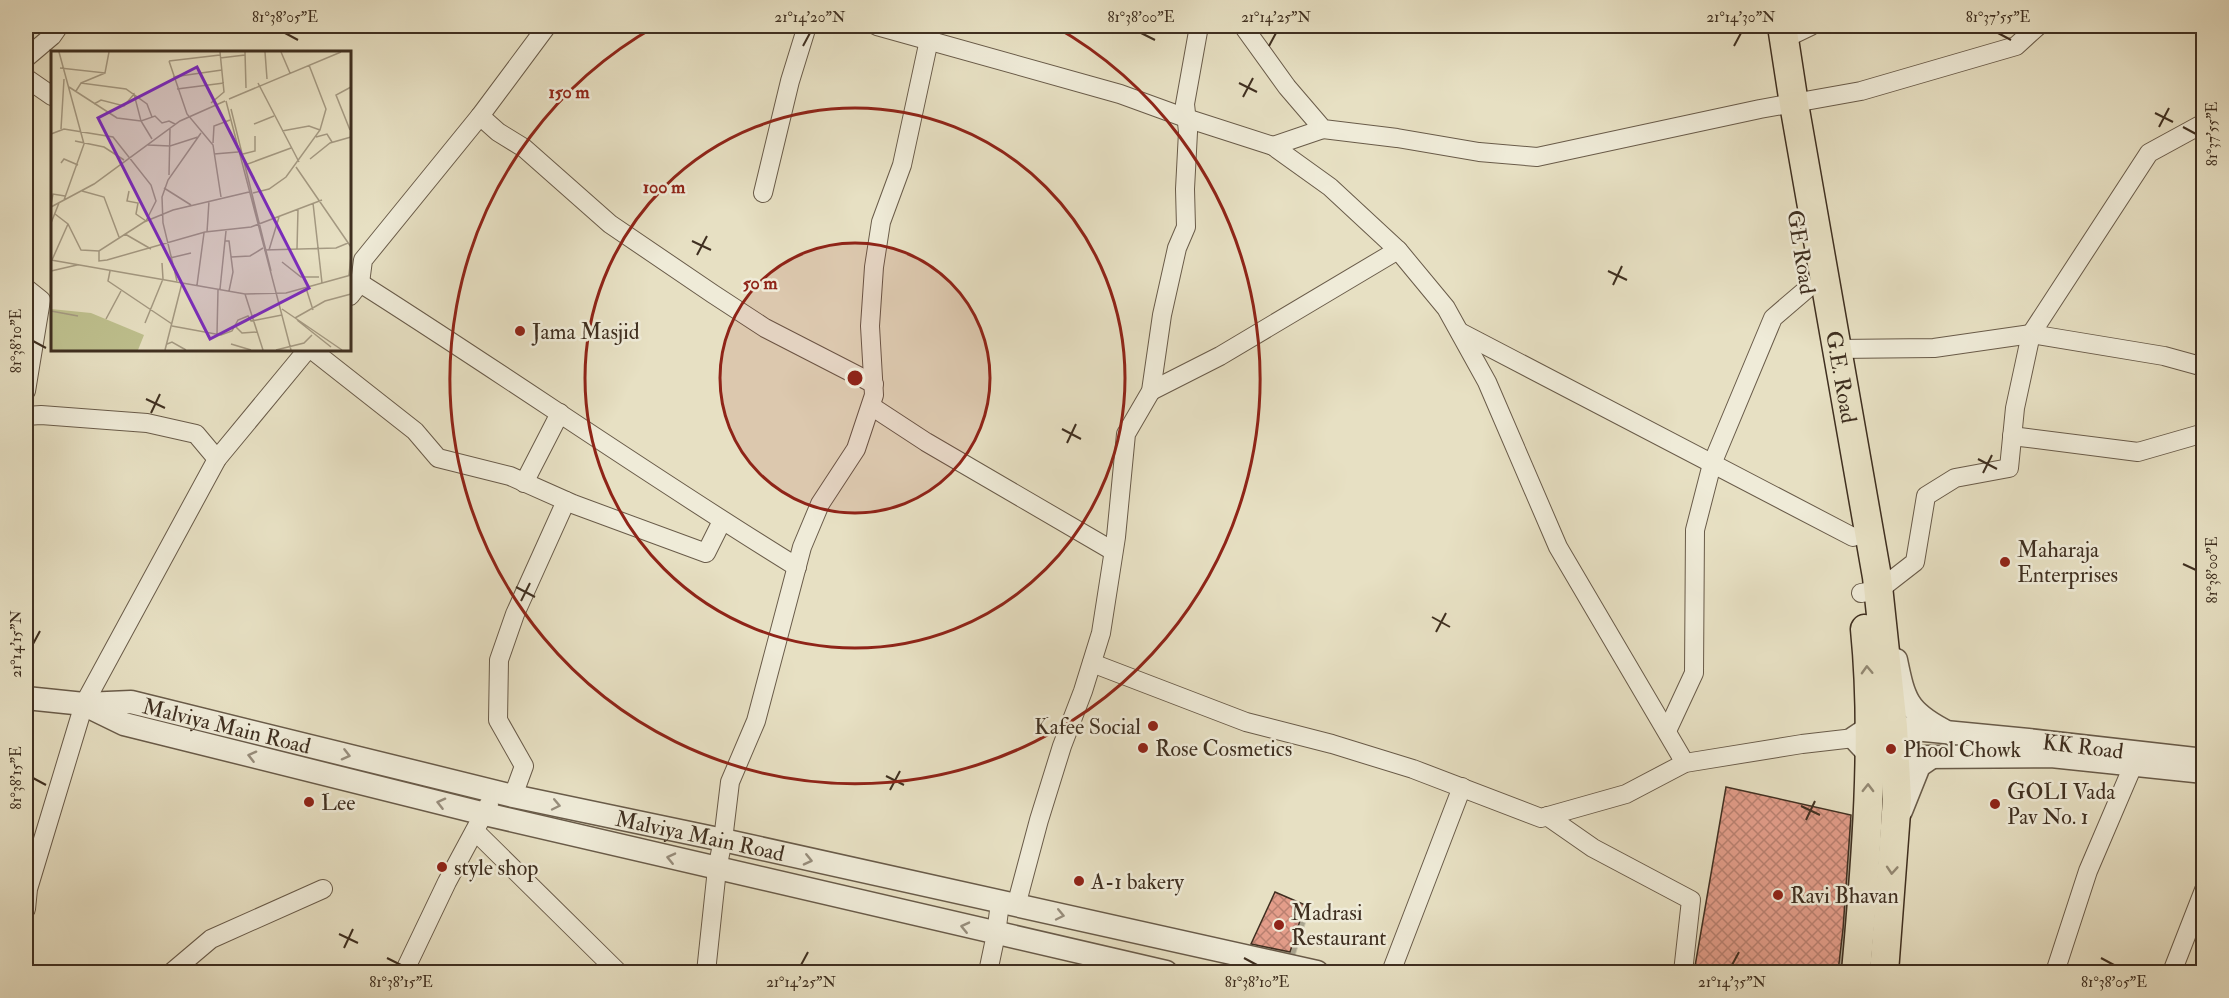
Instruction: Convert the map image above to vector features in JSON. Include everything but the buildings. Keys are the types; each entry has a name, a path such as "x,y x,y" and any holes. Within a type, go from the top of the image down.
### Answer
{"main road":[{"name":"GE Road","path":"1778,30 1808,288 1853,537 1870,591 1866,642 1876,741"},
{"name":"G.E. Road","path":"1786,106 1836,349 1870,591 1882,619 1876,741"},
{"path":"1876,741 1897,799 1885,970"},
{"path":"1856,972 1868,794 1876,741"}],"street":[{"path":"26,58 52,36 59,26"},
{"path":"547,26 480,116 356,255 355,290 560,413 623,458 797,567"},
{"path":"763,193 790,81 807,26"},
{"path":"877,26 930,33 1273,146 1330,187 1398,250 1446,308 1487,382 1558,547 1685,763"},
{"path":"987,972 996,934 1039,820 1101,633 1126,434 1151,391 1162,315 1185,227 1185,104 1200,26"},
{"path":"1243,26 1287,87 1323,129"},
{"path":"1778,30 1811,26"},
{"path":"1273,146 1323,129 1397,138 1479,152 1537,156 1861,91 2016,46 2038,26"},
{"path":"706,972 717,869 730,782 756,721 802,547 820,504 856,449 874,395 870,326 874,267 881,222 902,165 930,33"},
{"path":"26,78 51,95"},
{"path":"480,116 498,132 524,148 610,224 765,328 874,384"},
{"path":"1870,591 1915,562 1926,496 1955,478 2009,468 2015,408 2031,334 2149,153 2204,123"},
{"path":"1151,391 1220,356 1398,250"},
{"path":"26,288 41,300 26,391"},
{"path":"1667,731 1694,674 1695,530 1712,464 1773,318 1808,288"},
{"path":"1460,332 1853,537"},
{"path":"1836,349 1934,348 2031,334 2164,356 2204,367"},
{"path":"26,909 28,889 84,704 217,459 306,351"},
{"path":"313,351 415,431 438,458 510,476 566,501 706,554 722,521"},
{"path":"871,406 943,452 1113,551"},
{"path":"524,483 560,413"},
{"path":"26,416 41,415 147,423 196,434 217,459"},
{"path":"2012,436 2138,452 2204,433"},
{"path":"404,972 447,882 480,822 524,766 498,720 499,660 515,614 566,501"},
{"path":"1882,619 1890,635 1907,703 1924,720 1948,732"},
{"path":"1092,663 1246,722 1332,744 1413,769 1541,818 1626,794 1685,763 1802,744 1876,741"},
{"name":"Malviya Main Road","path":"26,698 84,704 130,702 504,794 723,840 1317,972"},
{"name":"Malviya Main Road","path":"84,704 124,724 480,822 717,869 1166,972"},
{"name":"KK Road","path":"1876,741 1948,732 2136,759 2204,772"},
{"name":"KK Road","path":"1876,741 1932,757 2051,756 2204,760"},
{"path":"1895,829 1919,765 1932,757"},
{"path":"2055,972 2088,871 2136,759"},
{"path":"1391,972 1462,787"},
{"path":"1547,816 1593,848 1691,900 1683,972"},
{"path":"480,822 618,972"},
{"path":"172,972 211,939 323,889"},
{"path":"2172,972 2204,890"}],"place":[{"name":"Jama Masjid","path":"520,331"},
{"name":"Maharaja Enterprises","path":"2005,562"},
{"name":"Kafee Social","path":"1153,726"},
{"name":"Rose Cosmetics","path":"1143,748"},
{"name":"Phool Chowk","path":"1891,749"},
{"name":"Lee","path":"309,802"},
{"name":"GOLI Vada Pav No. 1","path":"1995,804"},
{"name":"style shop","path":"442,867"},
{"name":"A-1 bakery","path":"1079,881"},
{"name":"Ravi Bhavan","path":"1778,895"},
{"name":"Madrasi Restaurant","path":"1279,925"}]}
